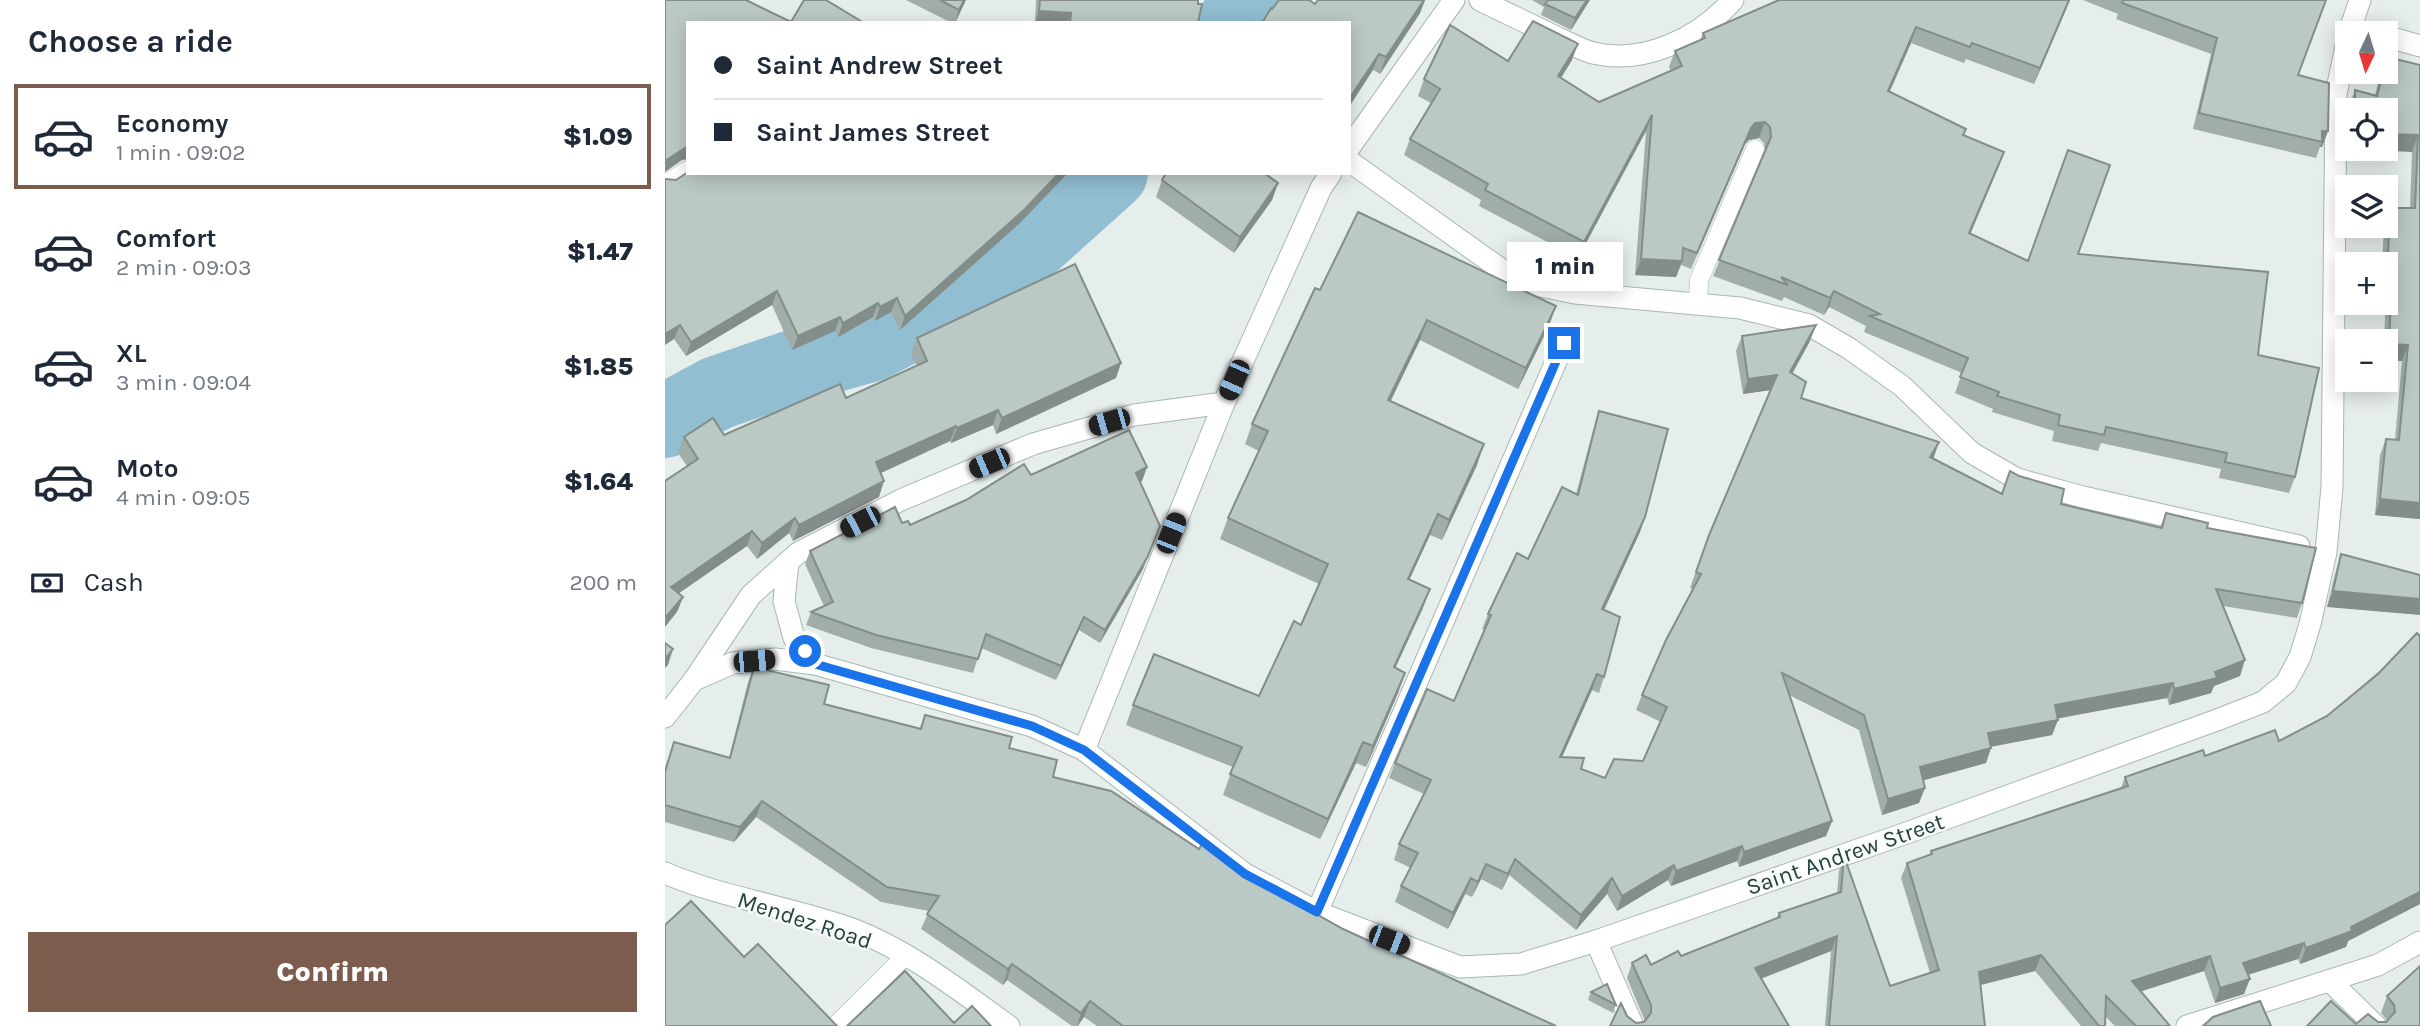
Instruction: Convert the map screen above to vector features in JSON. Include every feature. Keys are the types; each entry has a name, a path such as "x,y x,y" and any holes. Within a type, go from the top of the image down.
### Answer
{"street":[{"path":"1351,145 1454,0"},
{"path":"1480,0 1590,53 1615,57 1641,55 1682,40 1718,17 1733,0"},
{"name":"Saint Andrew Street","path":"2353,21 2360,0"},
{"path":"2398,40 2420,46"},
{"name":"Saint Andrew Street","path":"694,680 733,663 775,659 815,664 1032,726 1084,750 1245,874 1317,912 1460,967 1521,964 1898,836 2263,702 2286,683 2300,657 2332,554 2338,84"},
{"path":"1351,162 1509,275 1541,286 1575,293 1740,308 1809,325 1850,349 1902,386 1972,453 2017,479 2084,498 2332,554"},
{"path":"1084,750 1224,403 1316,199 1330,175"},
{"path":"1317,912 1564,343"},
{"path":"665,717 694,680 751,594 798,553 901,500 1033,444 1134,415 1224,403"},
{"path":"787,562 784,601 794,638 815,664"},
{"name":"Mendez Road","path":"665,873 730,896 855,930 905,955 1009,1026"},
{"path":"1595,941 1633,1026"},
{"path":"2187,1026 2378,965 2420,942"},
{"path":"2330,981 2376,1026"}],"lane":[{"path":"1698,304 1699,280 1755,149"},
{"path":"665,184 686,171"},
{"path":"835,1026 905,955"}],"building":[{"path":"665,0 746,0 789,21 686,21 686,147 665,161"},
{"path":"804,0 826,0 861,21 792,21"},
{"path":"940,0 964,0 959,10"},
{"path":"1040,0 1198,0 1198,4 1202,4 1198,21 1070,21 1071,13 1039,11"},
{"path":"1279,0 1309,0 1315,4 1318,0 1424,0 1386,57 1379,54 1351,96 1351,21 1263,21"},
{"path":"1548,0 1587,0 1575,18 1545,4"},
{"path":"1779,0 2069,0 2040,68 1972,43 1970,47 1916,27 1888,91 1966,129 1963,135 2004,152 1969,233 2028,261 2068,150 2110,165 2078,254 2268,272 2258,355 2319,368 2295,477 2225,462 2227,453 2106,427 2104,435 2058,425 2060,415 1997,396 1999,392 1960,377 1968,358 1870,316 1880,314 1834,291 1830,298 1781,277 1788,285 1719,260 1771,137 1770,127 1765,122 1755,123 1751,128 1697,253 1683,248 1682,261 1641,259 1652,115 1584,242 1485,190 1488,184 1410,139 1440,89 1424,79 1450,25 1508,61 1533,21 1575,42 1578,44 1558,76 1599,102 1682,66 1675,51 1705,38 1703,33"},
{"path":"2123,0 2326,0 2298,75 2329,83 2328,131 2322,131 2322,142 2199,113 2217,38 2122,3"},
{"path":"2398,60 2420,65 2420,503 2380,499 2386,439 2399,440 2408,345 2398,344 2398,329 2390,329 2390,315 2398,315 2398,252 2388,252 2389,238 2398,238 2398,208 2415,208 2418,135 2398,134 2398,98 2355,98 2355,90 2377,96 2380,84 2398,84"},
{"path":"686,173 1057,175 1025,209 905,316 897,298 880,307 878,303 843,323 840,317 798,336 777,291 691,342 680,325 665,334 665,179 676,180"},
{"path":"1165,175 1267,175 1278,183 1240,237 1162,180"},
{"path":"1358,212 1556,306 1526,368 1427,320 1388,400 1484,444 1449,520 1438,514 1408,579 1430,589 1394,667 1405,673 1373,746 1363,742 1328,819 1230,774 1242,747 1133,705 1154,654 1259,696 1294,621 1301,625 1328,564 1228,518 1268,431 1252,424 1315,288 1320,290"},
{"path":"1075,264 1121,363 1002,418 998,410 876,462 884,481 799,525 795,518 762,543 752,531 671,587 683,597 665,618 665,481 698,459 684,437 713,418 724,435 840,384 846,398 927,361 917,338"},
{"path":"1816,325 1790,372 1806,382 1801,398 1939,442 1930,457 2002,494 2010,471 2064,489 2061,504 2162,528 2166,513 2208,523 2207,528 2316,548 2302,603 2216,589 2245,660 2215,672 2217,678 2174,689 2173,683 2055,705 2058,720 1988,733 1991,748 1920,767 1925,788 1888,799 1864,715 1782,673 1832,821 1744,852 1742,846 1676,871 1674,865 1622,896 1612,878 1581,915 1515,859 1508,874 1486,864 1478,882 1471,878 1453,913 1401,886 1418,853 1399,844 1431,780 1395,763 1427,689 1454,701 1491,615 1488,614 1517,553 1528,559 1562,487 1578,495 1599,411 1668,429 1645,517 1602,609 1620,617 1604,677 1597,674 1560,757 1584,758 1581,769 1605,778 1614,759 1643,761 1667,707 1642,695 1666,640 1701,574 1696,572 1709,535 1777,375 1748,379 1742,336"},
{"path":"1129,430 1147,467 1136,473 1160,526 1148,556 1105,630 1084,617 1061,666 986,634 978,659 876,635 811,612 833,602 810,551 895,507 902,523 908,521 910,525 966,500 1024,464 1031,475"},
{"path":"2341,554 2420,575 2420,599 2333,591"},
{"path":"2417,633 2420,636 2420,892 2351,927 2352,931 2306,948 2304,943 2243,963 2250,979 2220,988 2210,956 2132,981 2170,1026 2136,1026 2106,996 2105,1026 2099,1026 2041,955 1979,972 1985,1026 1829,1026 1837,936 1755,968 1789,1026 1610,1026 1621,1003 1627,1016 1636,1023 1644,1022 1651,1013 1651,1005 1632,963 1646,955 1651,965 1678,951 1681,956 1780,917 1779,913 1841,892 1844,856 1890,986 1939,970 1907,863 1932,854 1931,851 2128,786 2125,777 2203,750 2205,756 2275,730 2279,741 2327,716 2378,674"},
{"path":"665,643 673,649 665,659"},
{"path":"754,667 829,685 824,704 921,729 925,715 1012,737 1009,748 1057,760 1053,777 1111,791 1199,849 1202,844 1343,929 1556,1026 1123,1026 1090,1001 1081,1013 1012,964 1008,969 927,914 939,896 887,887 762,801 740,827 665,805 665,772 674,742 730,758"},
{"path":"691,901 744,957 758,944 837,1026 665,1026 665,925"},
{"path":"2420,966 2420,1026 2307,1026 2331,1001 2356,1024 2368,1014 2378,1022 2386,1022 2395,1012 2394,1005 2387,996"},
{"path":"905,971 954,1023 972,1006 991,1026 847,1026"},
{"path":"1607,984 1616,1005 1591,992"},
{"path":"2260,1001 2271,1026 2203,1026 2213,1017"}],"waterway":[{"path":"1235,21 1248,0"},
{"path":"665,421 717,393 802,364 870,345 985,286 1109,175"}],"route":[{"path":"805,651 815,664 1032,726 1084,750 1245,874 1317,912 1564,343"}]}
